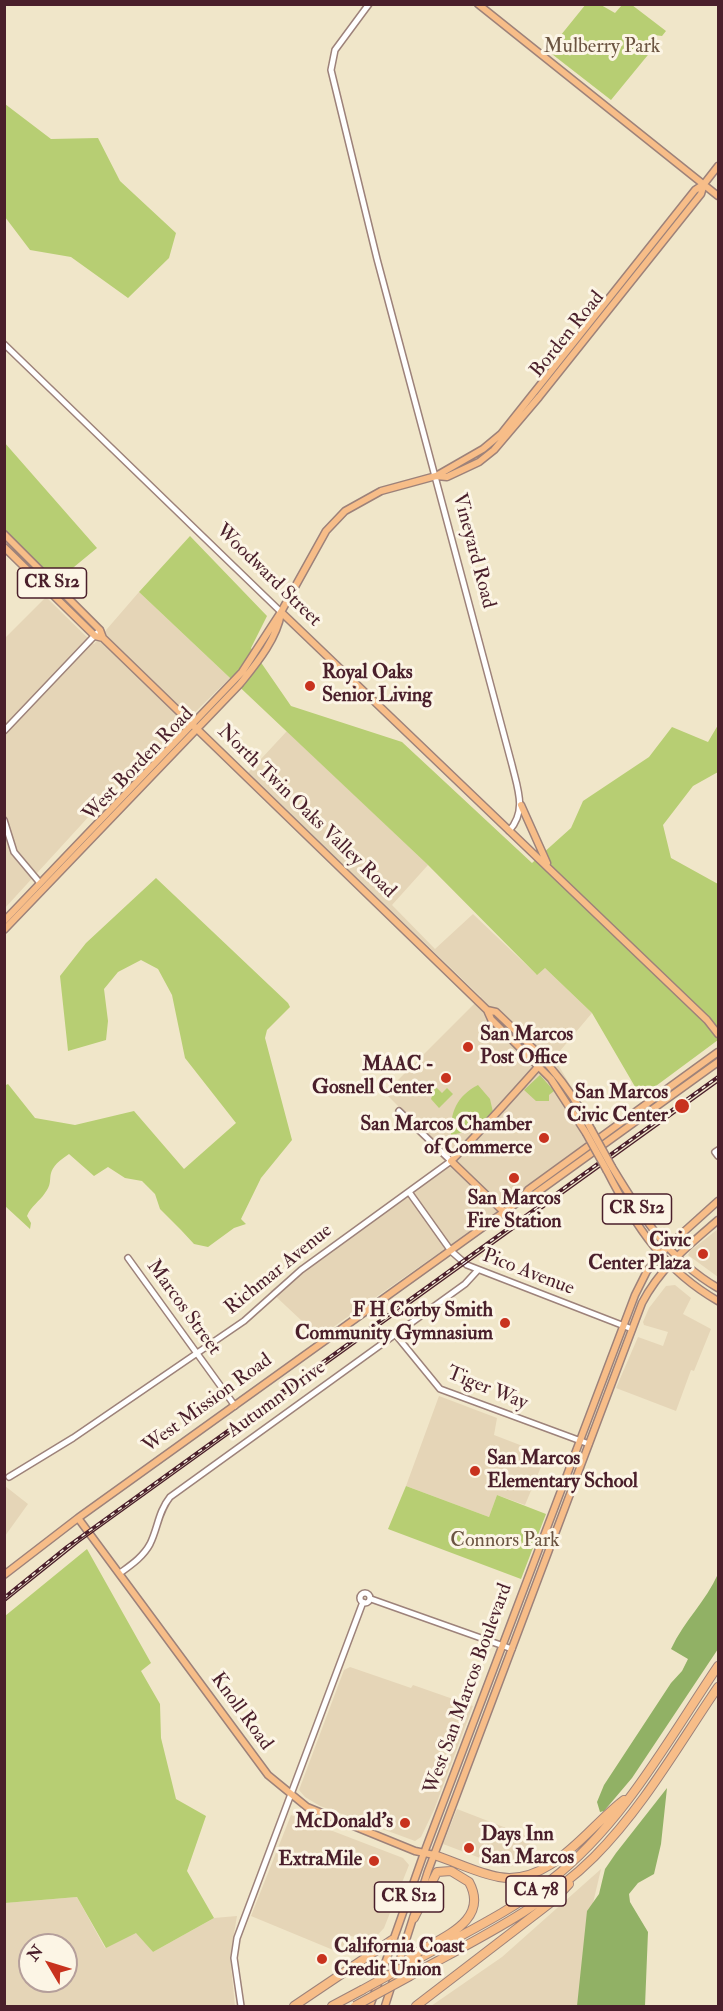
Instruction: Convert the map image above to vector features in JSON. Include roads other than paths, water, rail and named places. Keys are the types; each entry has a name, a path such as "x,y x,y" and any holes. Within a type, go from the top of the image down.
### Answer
{"highway":[{"name":"CA 78","path":"332,2007 419,1955 508,1909 550,1881 595,1840 631,1795 718,1665"},
{"name":"CA 78","path":"355,2007 529,1909 593,1858 627,1820 718,1687"},
{"path":"434,1855 487,1875 512,1879 524,1877 533,1874 568,1850 631,1795"},
{"path":"416,2007 554,1900 593,1858"},
{"path":"414,1918 437,1872 446,1870 469,1882 476,1900 472,1913 463,1923 419,1955"},
{"path":"294,2007 392,1940"}],"main road":[{"path":"478,4 718,196"},
{"name":"Borden Road","path":"194,728 231,689 256,657 321,539 345,511 376,493 436,476 483,449 501,434 695,190 704,184 718,166"},
{"name":"CR S12","path":"4,534 98,633"},
{"name":"CR S12","path":"4,547 98,633"},
{"name":"Woodward Street","path":"281,612 509,831"},
{"name":"North Twin Oaks Valley Road","path":"98,633 487,1010 491,1018 539,1066 588,1131"},
{"name":"West Borden Road","path":"4,921 194,728"},
{"name":"West Borden Road","path":"4,930 194,728"},
{"path":"521,805 550,869"},
{"path":"509,831 718,1034"},
{"name":"North Twin Oaks Valley Road","path":"487,1010 496,1012 545,1059 568,1088 588,1131 641,1215 675,1256 718,1288"},
{"path":"596,1146 718,1052"},
{"name":"Richmar Avenue","path":"451,1161 495,1118 515,1091 545,1059"},
{"path":"596,1146 718,1062"},
{"name":"West Mission Road","path":"4,1575 78,1518 504,1212 521,1200 532,1196 596,1146"},
{"path":"451,1161 504,1212"},
{"name":"North Twin Oaks Valley Road","path":"610,1169 627,1208 668,1264"},
{"name":"West San Marcos Boulevard","path":"370,2007 424,1853 623,1324 647,1271 667,1247 718,1202"},
{"name":"West San Marcos Boulevard","path":"385,2007 434,1855 632,1329 648,1292 668,1264 718,1220"},
{"path":"668,1264 718,1300"},
{"name":"Knoll Road","path":"78,1518 227,1722 268,1775 290,1796 328,1817 434,1855"},
{"path":"443,1807 441,1822 445,1828"}],"street":[{"name":"Vineyard Road","path":"369,4 334,50 331,70 377,259 521,805"},
{"name":"Woodward Street","path":"4,344 281,612"},
{"path":"4,731 98,633"},
{"path":"509,831 518,820 521,805"},
{"path":"4,820 14,852 40,883"},
{"path":"399,1111 451,1161"},
{"path":"718,1150 715,1152 718,1156"},
{"name":"Richmar Avenue","path":"9,1477 73,1438 244,1321 301,1270 451,1161"},
{"name":"Pico Avenue","path":"409,1192 451,1251 477,1271 632,1329"},
{"name":"Marcos Street","path":"128,1258 234,1406"},
{"name":"Autumn Drive","path":"120,1573 141,1557 150,1545 158,1516 170,1497 465,1284 477,1271"},
{"name":"Tiger Way","path":"395,1334 440,1389 589,1444"},
{"path":"241,2007 234,1958 237,1938 363,1602 360,1597 363,1593 368,1593 370,1599 512,1649"}],"tram line":[{"path":"4,1602 79,1542 718,1082"}],"railway":[{"path":"4,1598 67,1547 718,1077"}],"place":[{"name":"Royal Oaks Senior Living","path":"310,686"},
{"name":"San Marcos Post Office","path":"468,1047"},
{"name":"MAAC - Gosnell Center","path":"446,1078"},
{"name":"San Marcos Civic Center","path":"682,1106"},
{"name":"San Marcos Chamber of Commerce","path":"544,1138"},
{"name":"San Marcos Fire Station","path":"514,1178"},
{"name":"Civic Center Plaza","path":"703,1254"},
{"name":"F H Corby Smith Community Gymnasium","path":"505,1323"},
{"name":"San Marcos Elementary School","path":"475,1471"},
{"name":"McDonald's","path":"405,1823"},
{"name":"Days Inn San Marcos","path":"469,1848"},
{"name":"ExtraMile","path":"374,1861"},
{"name":"California Coast Credit Union","path":"322,1959"}],"park label":[{"name":"Mulberry Park","path":"602,48"},
{"name":"Connors Park","path":"505,1542"}]}
